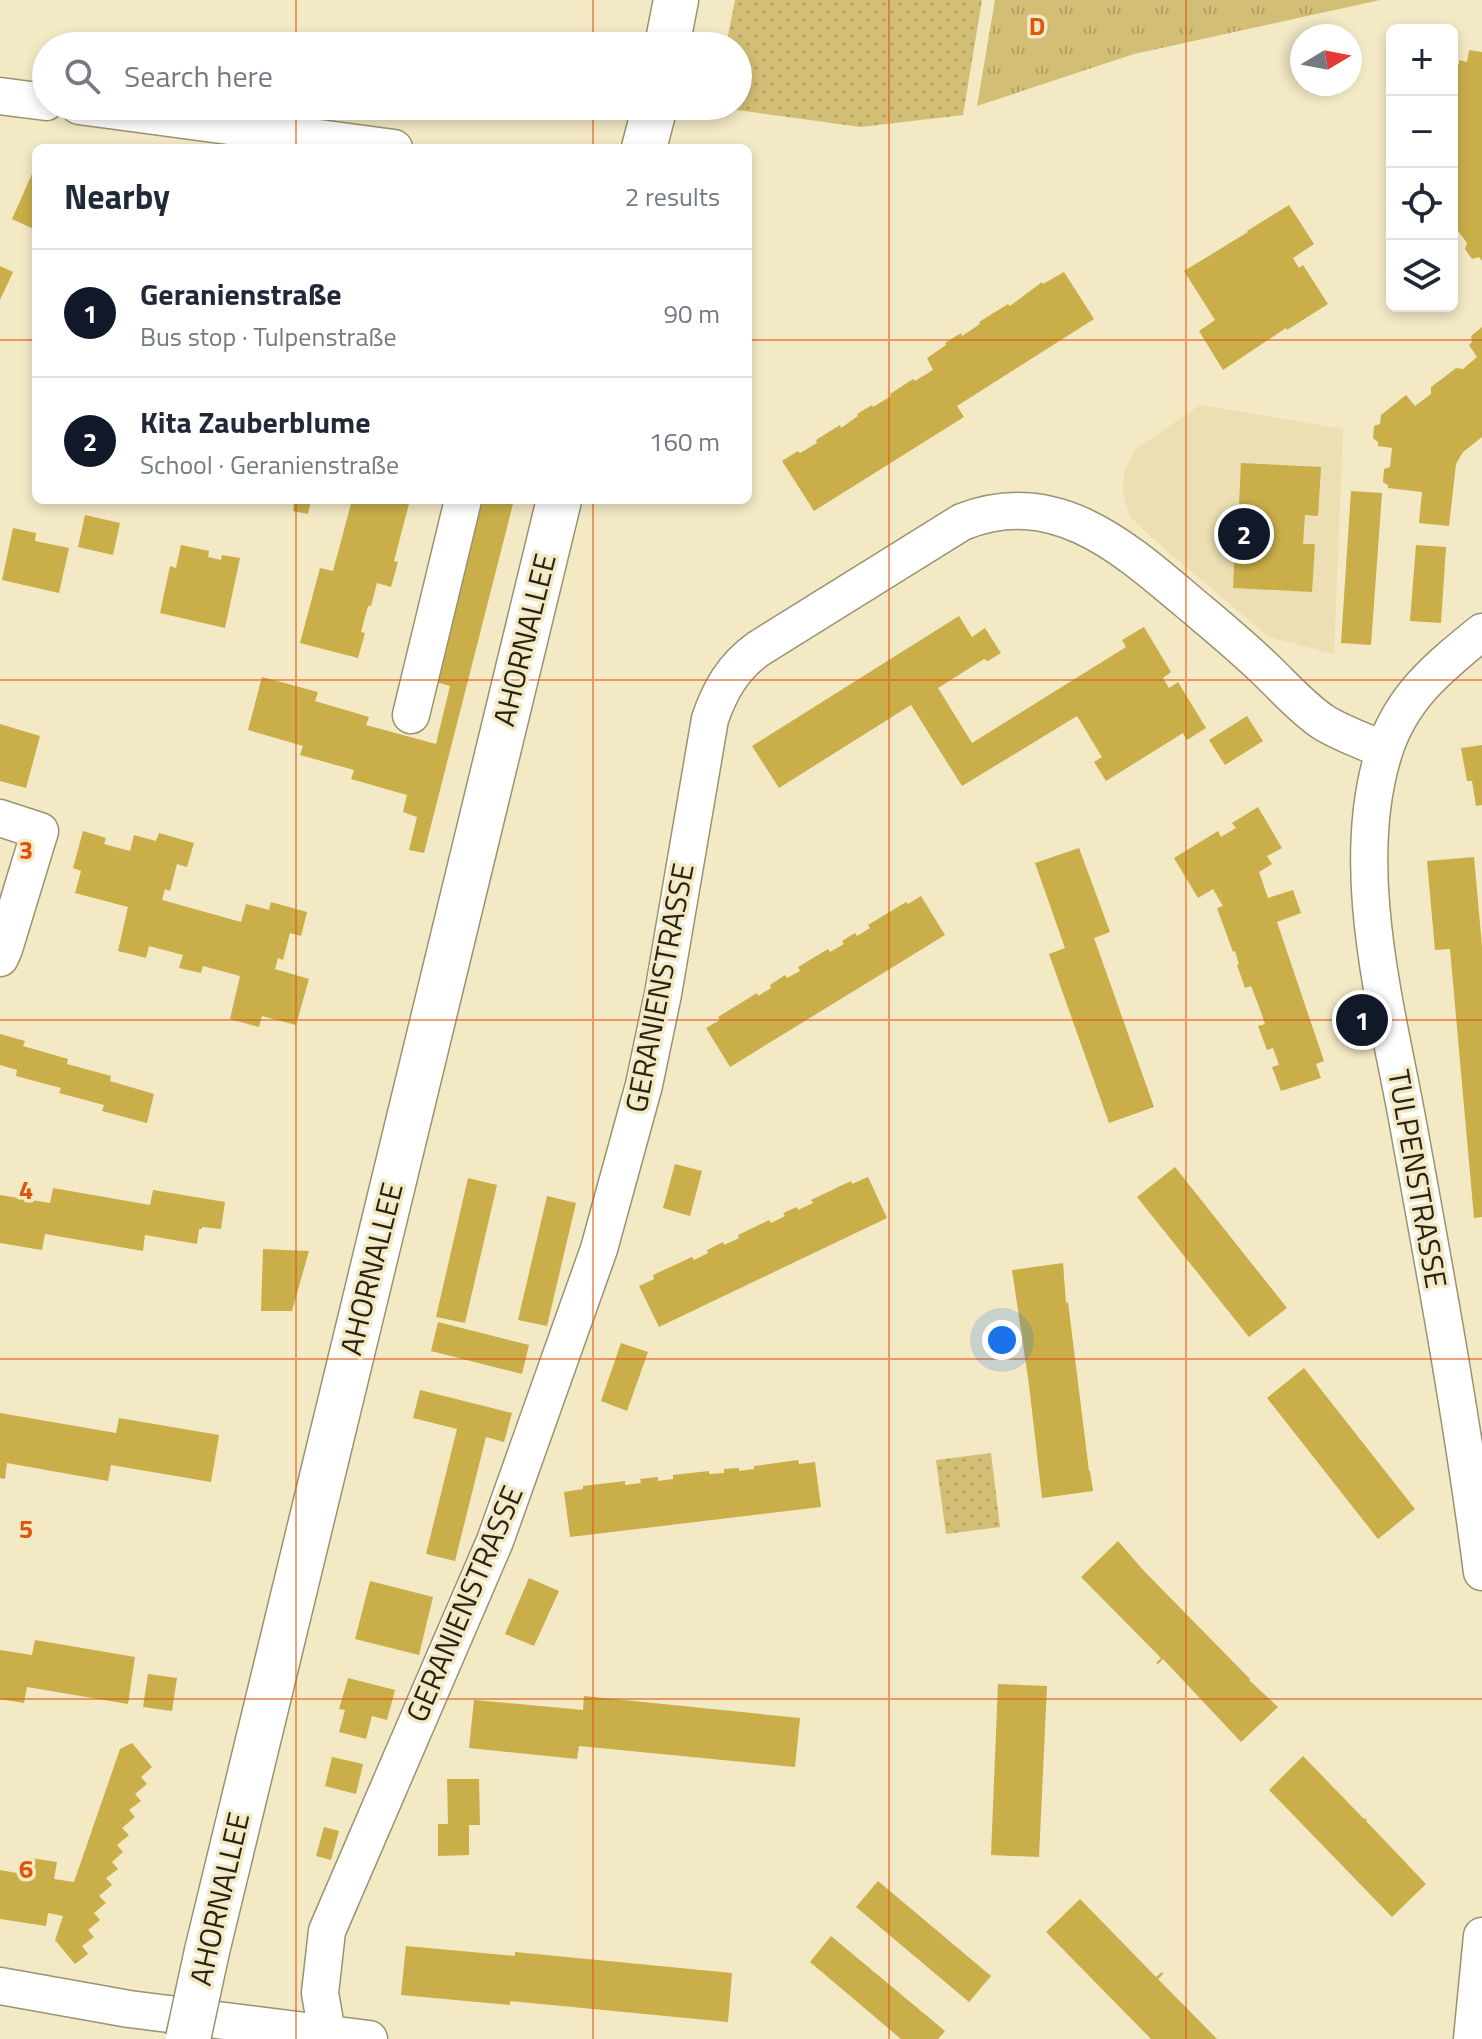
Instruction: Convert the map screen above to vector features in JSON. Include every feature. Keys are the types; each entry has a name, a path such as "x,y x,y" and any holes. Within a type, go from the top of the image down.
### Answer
{"main road":[{"path":"670,32 676,0"},
{"path":"645,144 651,120"},
{"name":"AHORNALLEE","path":"188,2039 558,504"}],"street":[{"path":"0,96 32,100"},
{"path":"184,120 364,144"},
{"path":"411,715 462,504"},
{"name":"GERANIENSTRASSE","path":"327,2033 320,1993 327,1931 495,1541 599,1249 644,1085 663,994 710,719 717,697 743,659 962,522 999,511 1026,511 1073,521 1127,551 1256,660 1323,722 1384,750"},
{"name":"TULPENSTRASSE","path":"1482,632 1439,666 1414,694 1396,721 1384,750 1375,786 1369,870 1385,1005 1428,1237 1482,1572"},
{"path":"0,818 40,831 0,958"},
{"path":"1472,2039 1482,1936"},
{"path":"0,1986 129,2009 369,2039"}],"shaded area":[{"path":"1200,405 1343,429 1334,654 1269,637 1130,517 1123,494 1124,472 1136,449"}],"green space":[{"path":"735,0 982,0 963,115 861,127 752,112 752,32 729,32"},
{"path":"995,0 1380,0 1134,54 977,106"},
{"path":"991,1453 1000,1527 946,1534 936,1460"}],"building":[{"path":"1469,50 1482,52 1482,261 1479,257 1472,259 1465,249 1467,243 1458,231 1458,64 1459,60 1467,62"},
{"path":"32,174 32,228 12,219"},
{"path":"1289,205 1314,244 1293,258 1299,268 1303,265 1328,304 1223,370 1199,331 1215,320 1184,271"},
{"path":"0,266 13,272 0,300"},
{"path":"1064,272 1094,319 957,406 964,417 814,511 782,461 817,443 816,440 840,425 841,428 857,414 933,370 927,358 945,343 961,333 962,336 1042,282"},
{"path":"1482,327 1482,437 1463,452 1456,464 1449,526 1419,523 1422,492 1388,488 1383,482 1384,469 1390,467 1392,448 1378,446 1373,438 1374,426 1380,424 1381,415 1406,395 1415,406 1431,394 1431,387 1456,368 1463,369 1477,357 1469,345 1471,336"},
{"path":"1241,463 1321,467 1318,516 1305,515 1303,544 1315,544 1312,592 1233,588 1235,545 1243,545 1245,504 1239,504"},
{"path":"1351,491 1382,493 1371,645 1341,643"},
{"path":"294,504 310,504 308,514 293,511"},
{"path":"351,504 409,504 394,561 398,562 391,587 377,583 361,632 365,633 358,658 300,643 320,568 333,571"},
{"path":"481,504 513,504 424,853 409,850 417,817 403,812 407,795 351,779 354,770 300,755 303,746 248,730 262,677 318,692 315,701 369,717 366,725 436,744 450,686 436,682"},
{"path":"85,515 120,523 113,555 78,547"},
{"path":"13,528 36,533 35,541 69,548 59,593 2,580"},
{"path":"181,545 209,551 208,557 221,560 222,555 240,558 225,628 160,613 170,566 176,568"},
{"path":"1416,545 1446,547 1441,623 1410,621"},
{"path":"959,616 972,637 985,628 1001,653 988,661 984,659 938,688 972,743 1126,647 1122,640 1144,627 1171,672 1163,678 1169,688 1178,682 1206,728 1187,740 1183,733 1106,781 1094,762 1102,757 1077,716 962,786 911,705 779,788 752,746"},
{"path":"1247,716 1263,741 1225,765 1209,740"},
{"path":"0,724 40,736 26,788 0,781"},
{"path":"1482,745 1482,805 1476,806 1472,781 1467,781 1461,748"},
{"path":"1258,807 1282,848 1267,856 1272,864 1259,872 1268,898 1293,890 1301,913 1277,922 1324,1061 1316,1064 1321,1078 1281,1091 1272,1067 1279,1065 1273,1048 1267,1050 1258,1026 1265,1024 1251,986 1245,988 1235,951 1217,908 1223,906 1213,889 1198,898 1174,858 1218,831 1221,837 1236,828 1232,823"},
{"path":"83,831 106,838 104,844 130,851 134,835 156,841 159,833 194,843 187,867 177,864 170,891 165,889 162,900 241,922 246,904 269,910 271,902 307,912 301,936 290,933 283,960 278,958 275,969 309,979 296,1025 262,1016 259,1027 230,1019 240,976 203,966 201,973 179,968 183,955 149,946 146,958 118,951 128,907 75,893 81,871 73,868"},
{"path":"1079,848 1110,932 1094,938 1154,1107 1109,1123 1049,954 1065,948 1035,863"},
{"path":"1474,857 1482,946 1482,1217 1474,1218 1450,949 1435,950 1427,861"},
{"path":"921,896 945,935 730,1067 706,1028 720,1020 718,1017 771,988 770,985 785,975 787,978 800,971 798,967 828,949 830,952 844,944 842,941 855,933 857,936 870,928 868,925 906,902 908,904"},
{"path":"0,1034 25,1041 23,1046 68,1059 67,1064 111,1076 110,1081 154,1094 147,1123 102,1111 104,1105 59,1093 61,1088 16,1076 17,1070 0,1065"},
{"path":"675,1164 702,1171 690,1216 663,1208"},
{"path":"1175,1167 1287,1308 1249,1337 1137,1197"},
{"path":"868,1177 887,1218 659,1327 639,1286 654,1279 653,1275 692,1257 694,1260 708,1253 707,1250 739,1238 738,1235 769,1220 771,1223 785,1216 783,1213 813,1203 811,1200 851,1181 852,1184"},
{"path":"468,1178 497,1185 465,1323 436,1317"},
{"path":"53,1188 150,1205 153,1190 225,1202 221,1229 202,1227 197,1244 145,1235 143,1251 45,1234 42,1250 0,1243 0,1195 50,1203"},
{"path":"547,1196 576,1203 547,1326 518,1320"},
{"path":"263,1249 309,1251 292,1311 261,1311"},
{"path":"1063,1263 1093,1491 1042,1498 1012,1270"},
{"path":"438,1322 529,1345 522,1374 431,1351"},
{"path":"621,1343 648,1352 627,1411 601,1401"},
{"path":"1304,1368 1415,1509 1378,1539 1267,1398"},
{"path":"420,1390 512,1413 504,1442 486,1437 455,1561 426,1554 457,1429 413,1418"},
{"path":"0,1413 116,1433 119,1418 219,1435 211,1482 111,1465 108,1481 7,1463 5,1479 0,1478"},
{"path":"798,1460 799,1464 815,1462 821,1507 570,1537 564,1492 583,1489 583,1486 625,1481 625,1485 641,1483 640,1479 658,1477 658,1481 673,1479 673,1475 709,1471 709,1474 724,1473 724,1469 739,1468 739,1471"},
{"path":"1118,1541 1278,1707 1241,1742 1163,1659 1156,1663 1161,1658 1081,1577"},
{"path":"529,1578 559,1591 534,1646 505,1634"},
{"path":"370,1581 433,1597 419,1655 355,1639"},
{"path":"35,1640 135,1657 128,1704 27,1687 24,1703 0,1699 0,1650 32,1655"},
{"path":"148,1674 177,1678 172,1711 143,1707"},
{"path":"348,1678 395,1690 387,1720 372,1716 366,1739 339,1732 345,1710 339,1709"},
{"path":"998,1684 1047,1686 1039,1857 991,1855"},
{"path":"584,1696 800,1718 795,1767 579,1746 577,1759 469,1748 474,1700 583,1710"},
{"path":"132,1743 152,1767 141,1777 147,1784 135,1794 141,1801 129,1810 135,1817 122,1828 129,1835 117,1845 123,1852 112,1862 118,1869 106,1878 112,1885 99,1896 106,1903 94,1913 100,1920 88,1930 94,1937 82,1946 88,1954 75,1964 55,1940 63,1916 48,1913 46,1926 0,1919 0,1870 28,1875 31,1858 57,1862 54,1879 74,1882 120,1749"},
{"path":"1303,1756 1426,1884 1392,1917 1269,1790"},
{"path":"332,1757 363,1764 356,1794 325,1786"},
{"path":"447,1779 479,1779 480,1825 469,1825 469,1855 438,1856 438,1824 448,1824"},
{"path":"324,1827 339,1831 331,1860 316,1856"},
{"path":"878,1881 991,1976 969,2002 856,1907"},
{"path":"1080,1899 1156,1977 1162,1972 1158,1979 1217,2039 1151,2039 1046,1932"},
{"path":"831,1936 945,2031 938,2039 901,2039 810,1962"},
{"path":"406,1946 515,1956 515,1952 732,1973 728,2022 510,2001 510,2005 401,1995"}],"place":[{"name":"Kita Zauberblume","path":"1244,534"},
{"name":"Geranienstraße","path":"1362,1020"}]}
